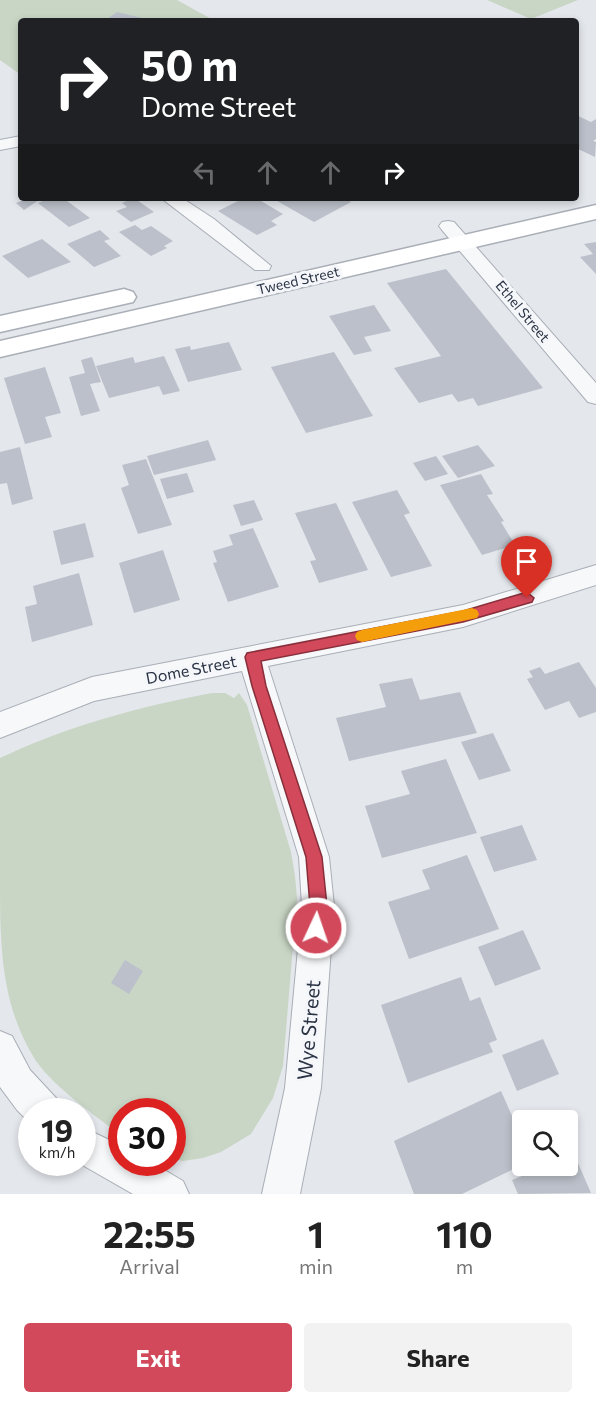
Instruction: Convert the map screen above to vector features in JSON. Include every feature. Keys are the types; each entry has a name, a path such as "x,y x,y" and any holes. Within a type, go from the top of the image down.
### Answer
{"main road":[{"path":"579,196 596,192"},
{"name":"Tweed Street","path":"0,349 456,234 561,201"},
{"name":"Tweed Street","path":"0,324 262,266 596,212"}],"street":[{"path":"0,145 18,142"},
{"path":"175,201 208,223 262,266"},
{"name":"Ethel Street","path":"456,234 596,397"},
{"name":"Dome Street","path":"0,725 92,689 463,616 596,575"},
{"name":"Wye Street","path":"252,657 259,686 314,857 318,906 303,1088 281,1194"},
{"path":"0,1047 7,1067 28,1098"},
{"path":"96,1154 170,1194"}],"green space":[{"path":"0,0 177,0 210,18 18,18 18,73 0,60"},
{"path":"487,0 578,0 533,18"},
{"path":"212,693 225,693 234,698 239,693 247,705 291,852 297,898 283,1066 273,1098 251,1134 221,1152 186,1161 186,1098 108,1098 108,1126 96,1117 96,1098 73,1098 45,1072 24,1040 15,1018 4,972 2,949 0,758 77,727"}],"building":[{"path":"117,12 142,18 108,18"},
{"path":"579,116 591,122 596,119 596,139 593,141 596,142 595,157 579,149"},
{"path":"21,201 38,201 24,210 16,203"},
{"path":"67,201 90,218 69,227 38,203"},
{"path":"138,201 154,212 131,222 116,211 127,207 122,203"},
{"path":"238,201 261,201 283,214 271,221 277,225 257,235 218,211"},
{"path":"277,201 351,202 314,222"},
{"path":"135,225 142,230 151,226 173,241 164,246 167,248 151,256 119,232"},
{"path":"100,230 110,239 104,241 121,256 94,267 67,244"},
{"path":"42,239 71,262 28,278 2,256"},
{"path":"596,242 596,274 580,257 593,254 584,244"},
{"path":"446,269 543,388 478,406 473,398 458,402 452,394 419,403 394,368 441,356 387,283"},
{"path":"374,305 391,331 364,337 372,351 354,355 329,316"},
{"path":"229,342 242,370 188,382 175,349 190,346 191,350"},
{"path":"334,352 373,416 306,433 271,367"},
{"path":"164,356 180,391 163,395 159,386 109,398 96,366 133,357 135,363"},
{"path":"92,357 101,382 90,384 100,411 81,416 69,377 85,373 81,360"},
{"path":"45,367 61,413 45,417 52,437 25,444 4,378"},
{"path":"208,440 216,460 154,475 147,456"},
{"path":"478,445 495,466 458,478 442,456"},
{"path":"20,447 33,499 12,505 7,483 0,484 0,452"},
{"path":"436,456 448,474 425,481 413,463"},
{"path":"146,459 172,525 138,534 121,488 129,485 122,465"},
{"path":"187,473 194,492 167,499 160,479"},
{"path":"481,474 493,494 487,495 504,521 501,522 515,545 482,555 440,485"},
{"path":"397,490 410,513 404,515 432,566 391,577 352,502"},
{"path":"254,500 263,520 241,526 233,505"},
{"path":"336,503 368,570 319,583 310,561 316,560 295,513"},
{"path":"85,523 94,557 61,565 53,531"},
{"path":"253,528 279,587 228,602 213,563 217,562 213,551 233,545 229,535"},
{"path":"163,550 180,600 134,613 119,563"},
{"path":"79,573 93,625 32,642 25,607 37,604 33,586"},
{"path":"579,662 596,688 596,712 579,718 569,701 545,710 527,679 533,677 529,671 540,667 545,674"},
{"path":"412,678 420,700 460,692 477,733 349,761 336,718 386,707 379,684"},
{"path":"493,733 511,771 479,780 461,742"},
{"path":"446,759 477,833 382,858 365,806 410,794 401,771"},
{"path":"522,825 537,860 494,872 480,837"},
{"path":"467,855 499,929 409,959 388,902 430,889 422,870"},
{"path":"523,930 541,969 495,986 478,947"},
{"path":"125,960 143,971 129,994 111,983"},
{"path":"461,977 470,1001 480,997 497,1040 489,1043 493,1052 408,1083 381,1005"},
{"path":"543,1039 559,1074 517,1091 502,1055"},
{"path":"501,1091 512,1116 512,1170 462,1194 414,1194 394,1141"},
{"path":"578,1163 591,1193 518,1194 512,1180 522,1176 578,1176"}],"slow traffic":[{"path":"362,636 472,614"}],"route":[{"path":"316,928 318,906 314,857 259,686 252,657 463,616 527,598"}]}
